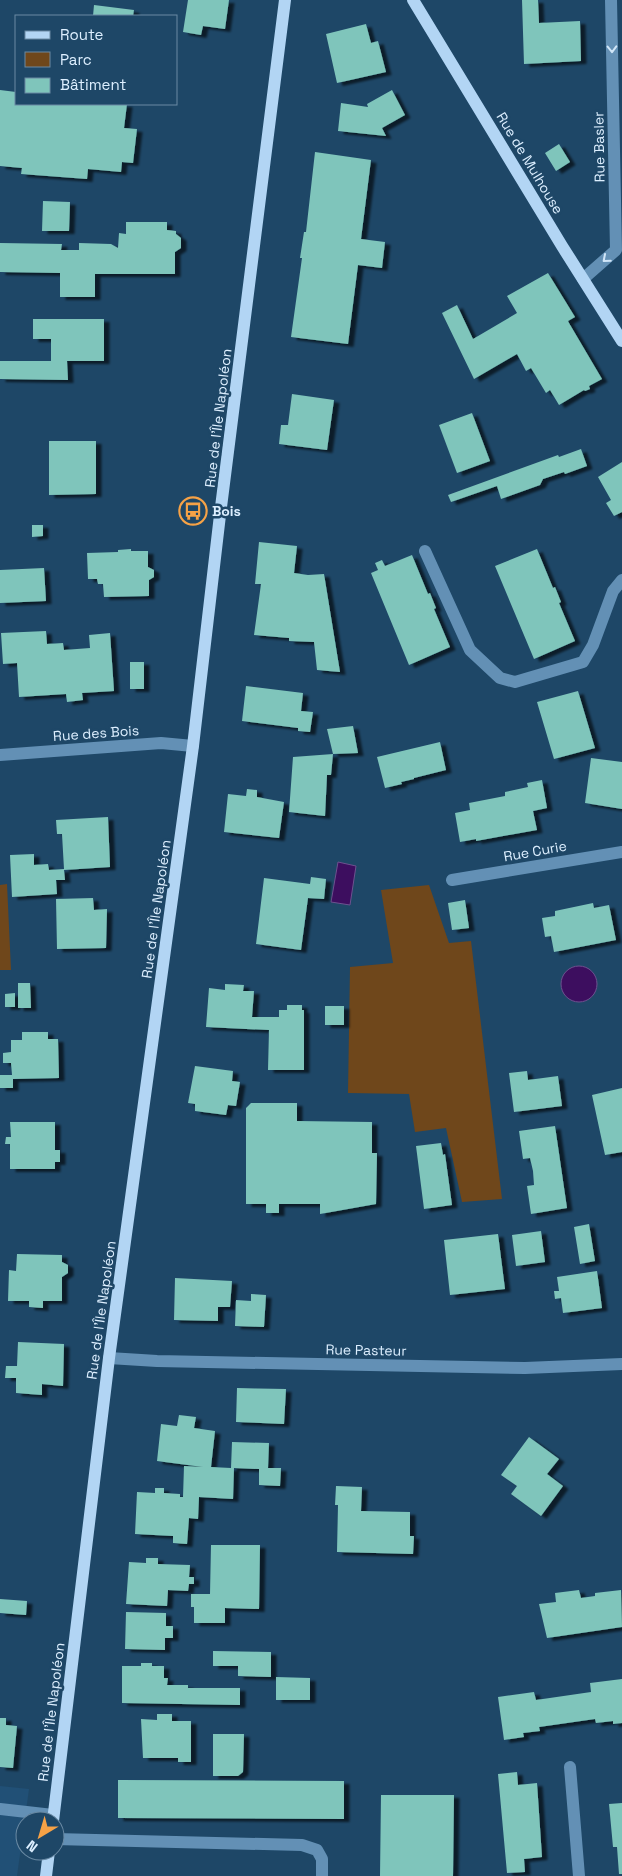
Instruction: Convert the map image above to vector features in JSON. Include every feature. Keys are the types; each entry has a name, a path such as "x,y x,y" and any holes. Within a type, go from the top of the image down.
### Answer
{"main road":[{"path":"285,6 296,0"},
{"name":"Rue de Mulhouse","path":"413,0 622,341"},
{"name":"Rue de l'Île Napoléon","path":"54,1811 109,1358 193,746 220,515 285,6"},
{"path":"46,1876 48,1861"}],"street":[{"name":"Rue Basler","path":"583,279 616,250 611,0"},
{"path":"425,551 470,650 500,678 515,682 583,662 593,645 613,591 622,580"},
{"name":"Rue des Bois","path":"0,755 162,744 193,746"},
{"name":"Rue Curie","path":"452,880 622,852"},
{"name":"Rue Pasteur","path":"109,1358 167,1362 525,1368 622,1366"},
{"path":"570,1767 579,1876"},
{"path":"0,1809 15,1812"},
{"path":"65,1839 302,1846 317,1850 322,1859 322,1876"}],"shaded area":[{"path":"338,862 356,866 350,905 331,902"},
{"path":"579,966 586,967 592,971 596,977 596,991 592,997 586,1001 579,1002 572,1001 566,997 562,991 561,984 562,977 566,971 572,967"},
{"path":"0,1786 29,1789 26,1811 15,1811 15,1861 19,1861 17,1876 0,1876"}],"green space":[{"path":"7,884 11,970 0,970 0,885"},
{"path":"429,885 449,943 471,941 502,1199 462,1202 446,1128 415,1132 409,1094 348,1093 350,967 393,963 381,890"}],"building":[{"path":"188,0 229,0 225,29 203,26 201,35 183,32"},
{"path":"522,0 538,0 539,23 580,21 581,61 524,64"},
{"path":"94,5 134,10 133,15 93,15"},
{"path":"366,24 371,43 378,41 386,72 337,83 326,34"},
{"path":"0,90 15,92 15,105 127,105 124,128 137,129 133,163 122,162 121,172 88,169 87,179 21,174 22,168 0,166"},
{"path":"392,90 405,115 382,128 386,136 338,131 341,103 368,107 367,104"},
{"path":"559,144 570,162 556,171 545,153"},
{"path":"315,152 371,160 361,239 385,242 382,268 358,265 348,344 291,337"},
{"path":"43,201 70,202 69,231 42,231"},
{"path":"126,222 167,222 167,230 176,231 176,234 181,238 181,248 175,252 175,274 95,274 95,297 60,297 60,273 0,272 0,243 62,244 61,250 79,250 79,243 111,244 118,248 119,233 126,234"},
{"path":"548,273 575,317 568,321 602,379 589,386 590,389 584,390 559,405 550,390 546,393 531,368 526,371 517,354 474,379 442,313 457,305 473,339 517,313 507,296"},
{"path":"33,319 104,319 104,361 67,361 68,380 0,379 0,361 51,361 51,339 33,339"},
{"path":"292,394 334,400 327,450 279,444 281,425 288,425"},
{"path":"472,413 490,461 457,473 439,425"},
{"path":"49,441 96,441 96,494 49,495"},
{"path":"581,449 587,466 543,479 540,485 501,499 497,486 451,502 448,495 558,455 559,457"},
{"path":"622,462 622,512 614,516 606,503 611,500 598,477"},
{"path":"32,525 43,525 43,536 32,537"},
{"path":"259,542 297,546 294,573 308,575 324,574 340,672 317,670 314,642 289,641 289,638 254,635 261,584 255,584"},
{"path":"131,549 131,551 148,551 148,567 154,570 154,577 149,580 149,596 104,597 103,584 98,584 97,579 88,579 87,553 118,552 118,550"},
{"path":"537,549 553,588 555,587 561,602 559,603 575,641 534,659 495,566"},
{"path":"412,555 428,594 430,593 436,608 434,609 450,647 409,665 371,573 378,570 375,563 382,560 385,566"},
{"path":"44,568 46,601 0,603 0,570"},
{"path":"46,631 47,644 63,643 64,650 90,648 89,635 110,633 114,691 82,693 83,700 67,702 66,694 19,697 17,663 3,664 1,633"},
{"path":"130,662 144,662 144,689 130,689"},
{"path":"246,686 303,693 301,711 313,712 310,732 298,731 298,728 242,721"},
{"path":"578,691 595,748 554,759 537,702"},
{"path":"353,726 358,753 333,754 327,729"},
{"path":"440,742 446,770 385,788 377,757"},
{"path":"333,754 331,775 327,775 325,816 289,812 293,757"},
{"path":"591,758 622,762 622,809 585,803"},
{"path":"542,780 547,808 533,811 537,830 460,842 455,813 470,810 469,803 505,796 505,792 528,787 527,783"},
{"path":"247,789 257,790 257,797 284,802 279,838 224,832 228,794 246,796"},
{"path":"108,817 110,867 64,870 65,880 56,880 57,894 12,897 10,855 34,854 34,865 48,864 49,870 64,869 62,834 57,834 56,820"},
{"path":"311,877 326,879 324,899 308,898 301,950 256,944 264,878 310,884"},
{"path":"93,898 94,910 107,909 106,948 57,949 56,899"},
{"path":"465,900 469,928 452,930 448,903"},
{"path":"593,903 594,908 609,905 616,940 554,952 551,936 545,937 542,918 555,916 555,911"},
{"path":"18,983 30,983 31,1008 18,1008"},
{"path":"225,984 244,985 243,991 254,991 252,1017 279,1017 279,1010 287,1010 287,1005 302,1005 302,1010 304,1010 304,1070 268,1070 269,1030 206,1027 209,988 225,990"},
{"path":"15,993 15,1007 5,1007 5,994"},
{"path":"325,1006 344,1006 344,1025 325,1025"},
{"path":"22,1032 48,1032 48,1039 58,1039 59,1078 13,1079 13,1088 0,1088 0,1075 12,1075 11,1063 3,1063 3,1053 11,1052 11,1040 22,1040"},
{"path":"195,1066 233,1071 232,1081 240,1082 236,1106 228,1105 226,1115 195,1111 195,1104 188,1103"},
{"path":"527,1071 528,1080 558,1076 562,1106 514,1112 509,1073"},
{"path":"622,1088 622,1152 605,1155 592,1095"},
{"path":"251,1103 297,1103 297,1121 372,1122 372,1153 377,1153 376,1204 320,1214 320,1204 279,1204 279,1213 266,1213 266,1204 246,1204 246,1108"},
{"path":"10,1122 55,1122 55,1150 60,1150 60,1162 55,1162 55,1169 10,1169 10,1144 5,1144 6,1137 11,1137"},
{"path":"555,1126 567,1208 531,1214 527,1186 534,1185 533,1171 530,1158 523,1159 519,1131"},
{"path":"441,1143 443,1155 445,1154 452,1205 424,1209 416,1146"},
{"path":"589,1224 595,1261 580,1264 574,1227"},
{"path":"541,1231 545,1262 516,1266 512,1235"},
{"path":"498,1234 505,1289 450,1295 444,1240"},
{"path":"17,1254 62,1255 62,1262 68,1265 68,1273 62,1277 62,1301 43,1301 43,1308 29,1307 29,1301 8,1301 9,1270 16,1271"},
{"path":"597,1271 602,1308 563,1313 561,1298 555,1299 554,1291 559,1291 557,1277"},
{"path":"175,1278 232,1281 230,1307 218,1307 218,1321 174,1320"},
{"path":"251,1294 266,1295 264,1327 235,1326 236,1300 251,1301"},
{"path":"18,1342 64,1344 63,1386 42,1384 42,1395 16,1393 16,1378 5,1378 6,1366 17,1366"},
{"path":"237,1388 286,1389 284,1424 236,1422"},
{"path":"179,1415 196,1417 194,1428 215,1431 211,1467 231,1468 232,1442 269,1443 268,1468 281,1468 280,1486 259,1485 259,1469 234,1468 233,1499 199,1497 198,1519 189,1518 187,1544 173,1543 173,1536 135,1534 137,1492 155,1493 155,1488 164,1488 164,1493 180,1494 180,1497 183,1497 184,1466 203,1467 157,1461 161,1424 177,1426"},
{"path":"529,1437 559,1459 547,1474 563,1486 541,1516 511,1494 517,1486 501,1475"},
{"path":"336,1486 362,1487 361,1511 410,1512 410,1536 414,1536 413,1554 337,1552 338,1505 335,1505"},
{"path":"211,1545 260,1545 259,1609 225,1608 225,1623 194,1623 194,1607 191,1607 191,1594 210,1594"},
{"path":"146,1558 158,1558 158,1564 190,1565 189,1577 194,1577 194,1584 189,1584 188,1591 168,1590 167,1606 126,1604 129,1562 146,1563"},
{"path":"579,1590 581,1598 595,1596 595,1593 621,1590 622,1627 547,1638 539,1604 556,1602 555,1593"},
{"path":"0,1599 27,1601 26,1615 0,1613"},
{"path":"126,1612 166,1613 166,1626 173,1626 173,1638 165,1638 165,1650 125,1649"},
{"path":"213,1651 271,1652 271,1677 238,1676 238,1666 213,1666"},
{"path":"141,1663 152,1663 152,1666 164,1666 164,1678 168,1678 167,1685 188,1685 188,1688 240,1688 240,1705 122,1703 122,1666 141,1666"},
{"path":"276,1677 310,1678 310,1700 276,1700"},
{"path":"622,1679 622,1723 613,1724 613,1721 596,1723 595,1719 539,1727 540,1731 523,1733 524,1737 504,1740 498,1697 534,1692 536,1700 591,1692 590,1683"},
{"path":"157,1714 172,1714 172,1721 191,1721 191,1762 178,1762 178,1758 143,1758 141,1719 157,1720"},
{"path":"0,1718 6,1718 6,1725 17,1726 13,1768 0,1767"},
{"path":"213,1734 244,1734 243,1772 238,1776 213,1776"},
{"path":"517,1772 518,1785 537,1783 542,1857 524,1859 525,1872 507,1873 498,1774"},
{"path":"118,1780 344,1781 344,1819 118,1818"},
{"path":"381,1795 454,1795 453,1876 380,1876"},
{"path":"622,1803 622,1874 619,1874 617,1847 613,1847 609,1804"}],"place":[{"name":"Bois","path":"193,511"}]}
